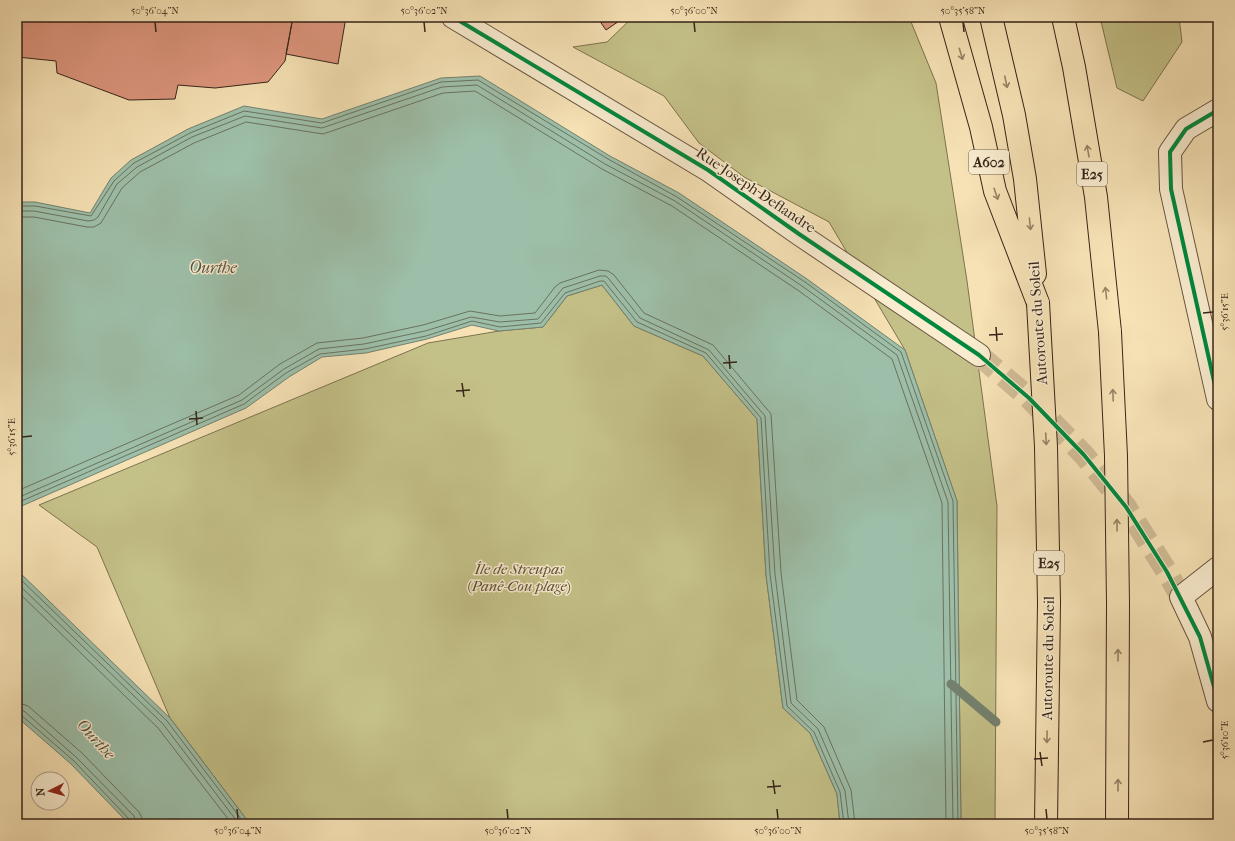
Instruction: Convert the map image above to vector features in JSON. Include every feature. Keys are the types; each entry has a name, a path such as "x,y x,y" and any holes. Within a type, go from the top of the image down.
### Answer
{"highway":[{"name":"A602","path":"950,17 981,127 995,191 1038,303"},
{"name":"Autoroute du Soleil","path":"991,17 1014,115 1025,179 1038,303 1046,447 1049,594 1046,824"},
{"name":"E25","path":"1063,17 1074,67 1096,197 1110,332 1116,456 1118,596 1117,824"}],"street":[{"name":"Rue Joseph Deflandre","path":"453,17 708,170 799,234 979,355"},
{"path":"1218,110 1186,129 1170,152 1171,189 1218,398"},
{"path":"1218,568 1181,597 1200,637 1218,701"}],"green space":[{"path":"633,17 909,17 936,83 967,281 997,506 995,824 961,824 957,501 905,350 829,222 744,177 699,143 664,96 573,47 607,42"},
{"path":"1100,17 1179,17 1182,42 1143,101 1117,88"},
{"name":"Île de Streupas (Panê-Cou plage)","path":"602,285 634,326 703,356 757,419 766,575 783,708 810,733 837,794 840,824 250,824 170,718 97,547 39,505 428,343 499,331 543,327 567,296"}],"water":[{"name":"Ourthe","path":"480,76 610,156 679,193 807,279 905,350 957,501 961,824 840,824 837,794 810,733 783,708 766,575 757,419 703,356 634,326 602,285 567,296 543,327 499,331 472,325 427,339 366,353 322,357 289,377 246,408 17,508 17,202 35,202 90,213 111,178 131,160 188,129 244,106 322,119 441,78"},
{"name":"Ourthe","path":"17,570 170,718 250,824 129,824 71,764 17,717"}],"building":[{"path":"17,17 293,17 285,61 268,82 215,88 178,85 175,99 129,100 57,73 56,61 17,57"},
{"path":"293,17 346,17 338,64 286,54"},
{"path":"597,17 625,17 606,30"}],"waterway":[{"path":"951,684 996,722"}],"tunnel":[{"path":"979,355 1029,398 1084,455 1126,507 1181,597"}],"cycle path":[{"path":"453,17 708,170 799,234 979,355 1029,398 1084,455 1126,507 1167,572 1200,637 1218,701"},
{"path":"1218,110 1186,129 1170,152 1171,189 1218,399"}]}
